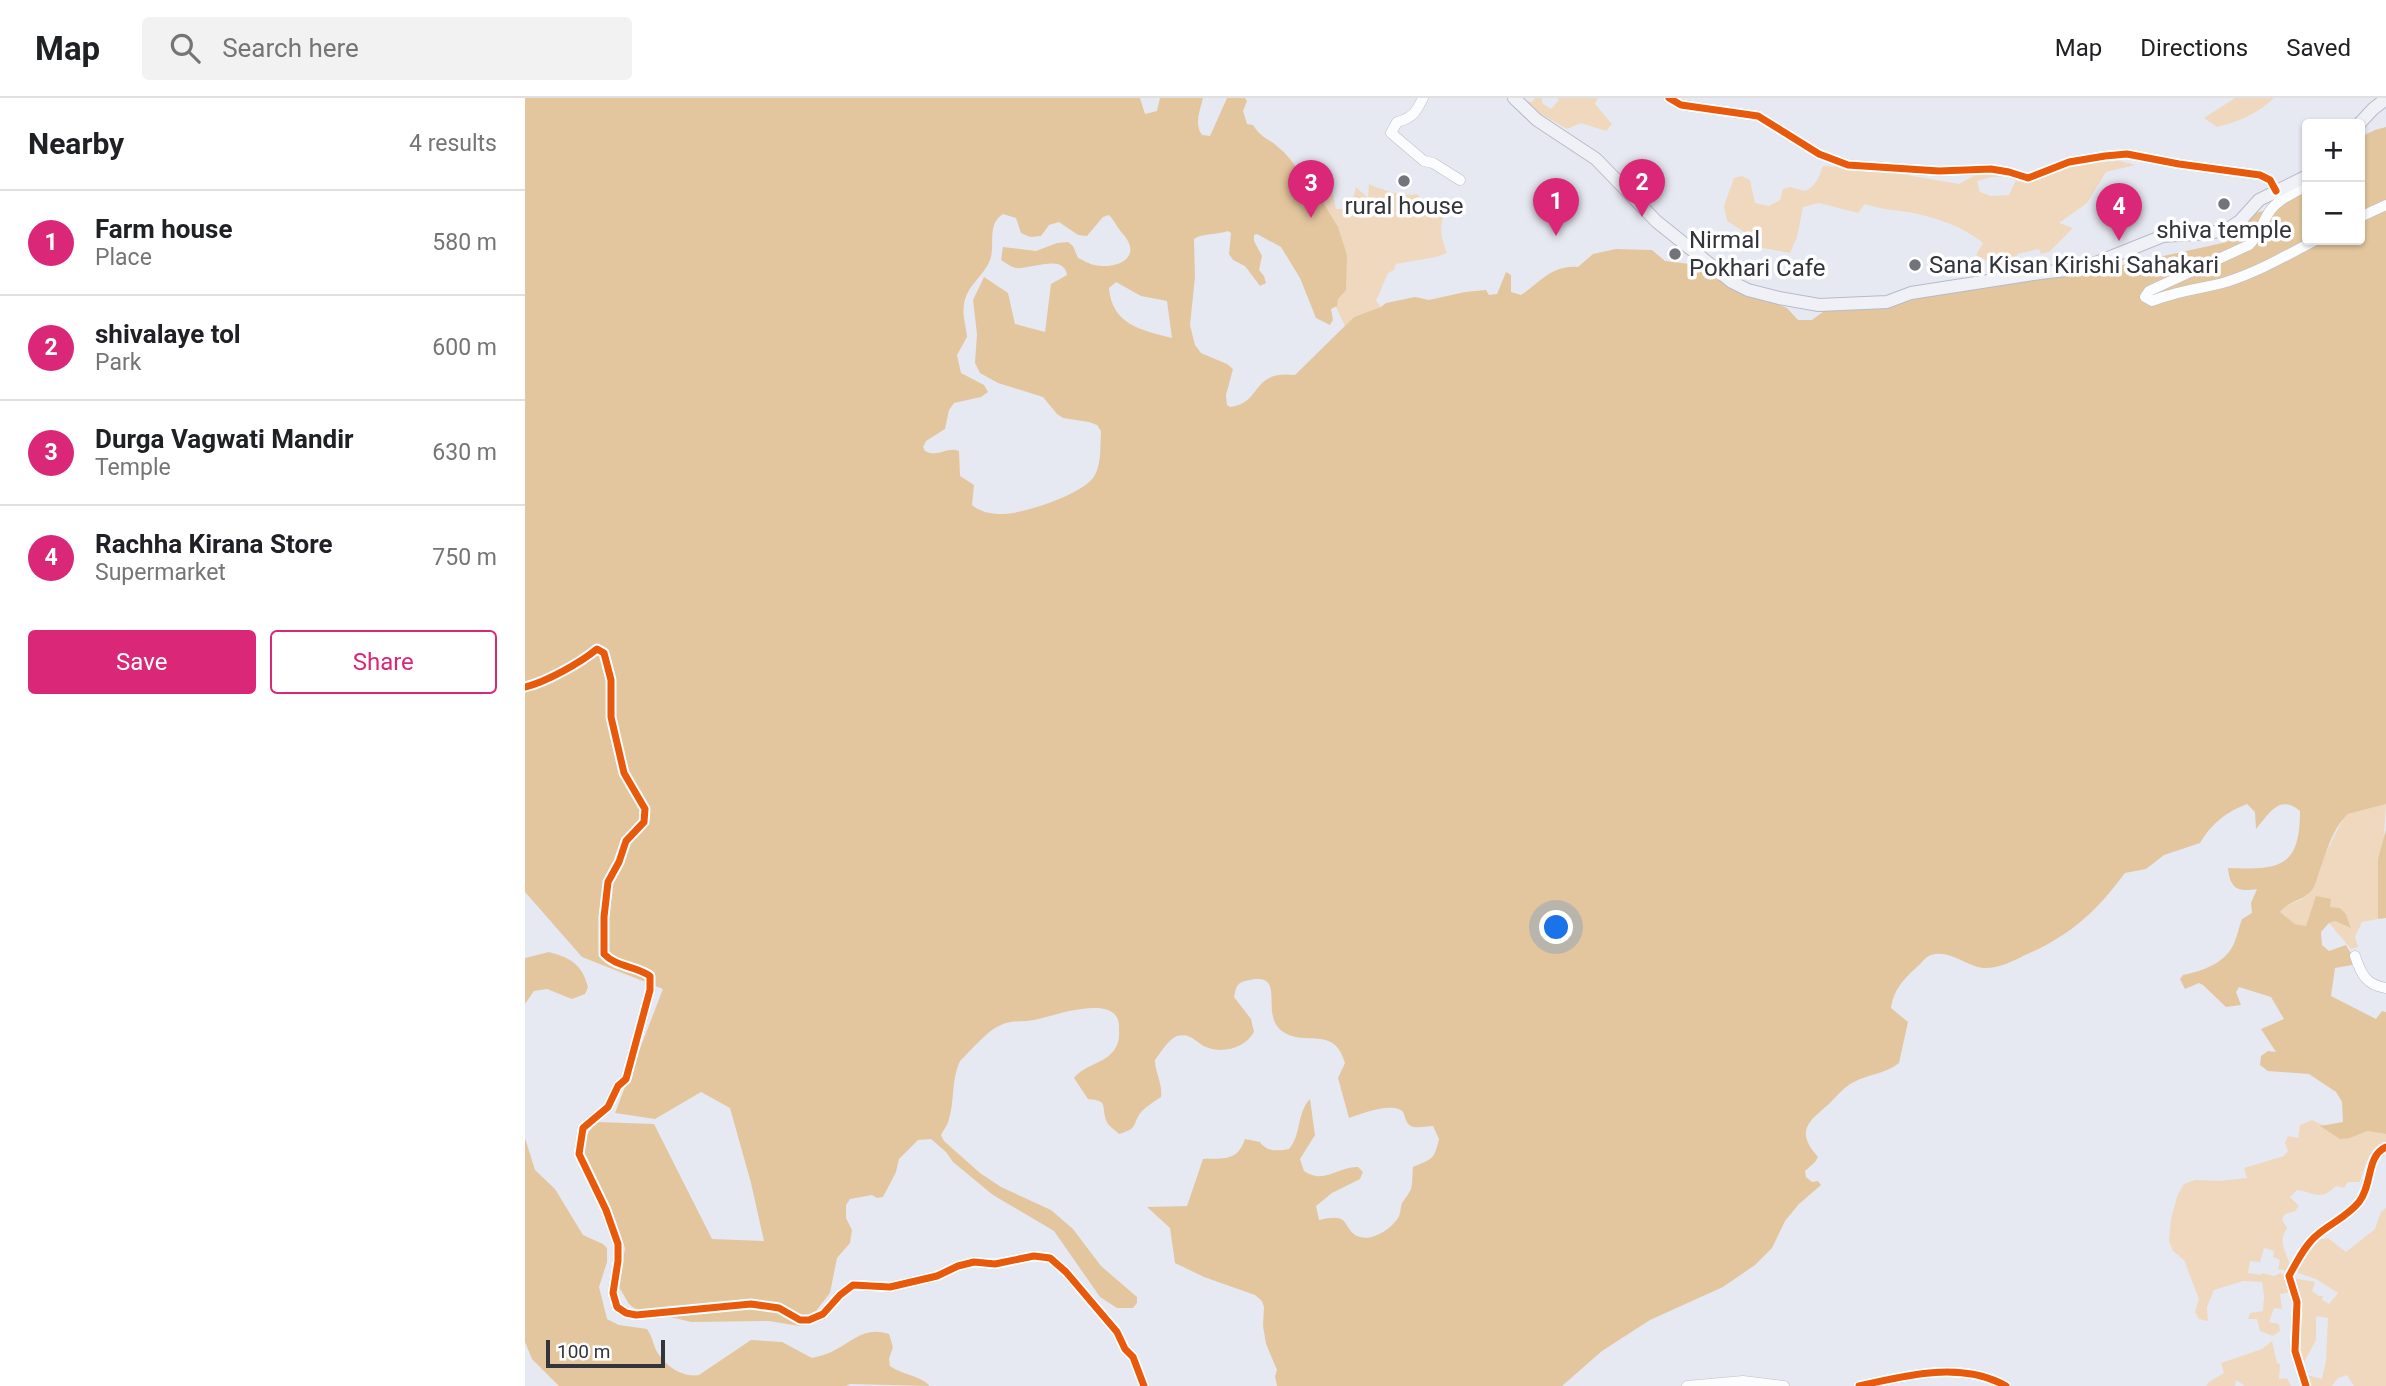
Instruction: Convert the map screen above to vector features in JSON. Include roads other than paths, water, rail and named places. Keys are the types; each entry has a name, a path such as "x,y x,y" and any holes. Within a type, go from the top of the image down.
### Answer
{"main road":[{"path":"1514,98 1537,120 1596,159 1656,221 1733,282 1748,290 1819,305 1887,302 1910,293 2039,272 2083,268 2163,236 2228,229 2240,221 2259,200 2302,178"},
{"path":"2364,119 2386,99"}],"street":[{"path":"1423,98 1417,111 1408,120 1397,122 1391,133 1424,161 1433,163 1460,180"},
{"path":"1669,98 1677,104 1689,107 1758,116 1819,154 1848,165 1939,171 1990,169 2028,178 2069,162 2105,156 2136,155 2260,175 2270,180 2276,191"},
{"path":"2302,188 2274,205 2249,246 2149,291 2145,297 2151,301 2175,292 2228,281 2306,245"},
{"path":"2365,214 2386,205"},
{"path":"525,687 584,659 597,649 604,653 611,680 611,717 624,773 645,809 644,822 626,841 608,882 604,906 604,954 611,961 641,970 650,976 650,990 626,1079 618,1086 608,1107 583,1128 579,1154 606,1210 618,1244 613,1293 617,1307 636,1315 751,1304 779,1308 800,1320 809,1321 823,1314 853,1285 890,1287 937,1276 974,1262 995,1264 1034,1256 1050,1258 1066,1272 1117,1332 1125,1349 1133,1357 1144,1386"},
{"path":"2355,956 2361,974 2372,984 2386,988"},
{"path":"2306,1386 2295,1351 2298,1303 2289,1276 2316,1236 2358,1203 2367,1189 2374,1156 2386,1147"},
{"path":"1859,1386 1951,1371 1983,1377 2006,1386"},
{"path":"1687,1386 1743,1381 1784,1386"}],"place":[{"name":"rural house","path":"1404,181"},
{"name":"shiva temple","path":"2224,204"},
{"name":"shivalaye tol","path":"1642,217"},
{"name":"Durga Vagwati Mandir","path":"1311,218"},
{"name":"Farm house","path":"1556,236"},
{"name":"Rachha Kirana Store","path":"2119,241"},
{"name":"Nirmal Pokhari Cafe","path":"1675,254"},
{"name":"Sana Kisan Kirishi Sahakari","path":"1915,265"}]}
